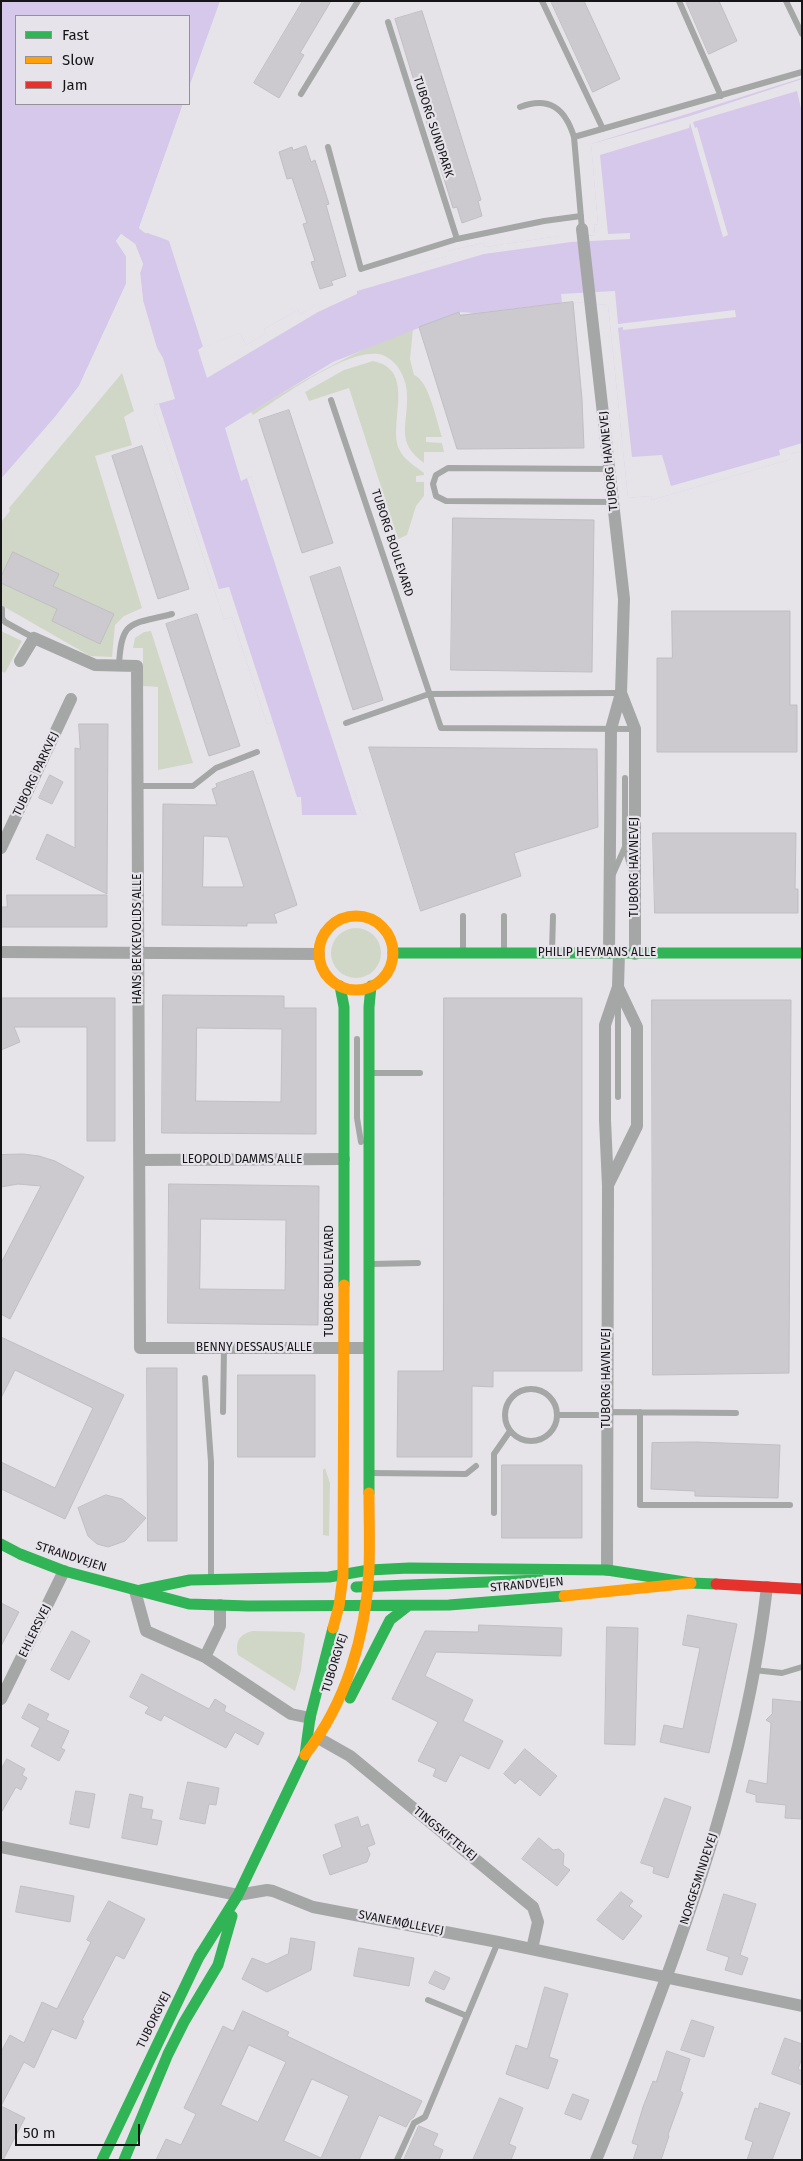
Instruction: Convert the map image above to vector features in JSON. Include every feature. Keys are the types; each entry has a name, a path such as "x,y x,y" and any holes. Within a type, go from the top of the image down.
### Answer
{"street":[{"name":"TUBORG HAVNEVEJ","path":"582,222 624,599 621,693 612,729 610,882 614,953 618,987 637,1027 637,1126 608,1186"},
{"path":"20,661 34,638"},
{"name":"HANS BEKKEVOLDS ALLE","path":"34,638 95,665 137,666 140,1348"},
{"name":"TUBORG HAVNEVEJ","path":"621,693 635,729 635,954"},
{"name":"TUBORG PARKVEJ","path":"1,848 71,699"},
{"path":"352,916 372,919 380,925 387,933 393,953 387,974 371,986 361,989 340,986 325,973 319,954 320,943 325,933 341,919 352,916"},
{"path":"1,952 319,954"},
{"name":"PHILIP HEYMANS ALLE","path":"393,953 802,953"},
{"name":"TUBORG BOULEVARD","path":"339,1606 343,1576 344,1348 344,1006 340,986"},
{"path":"369,1570 368,1182 369,1007 371,986"},
{"name":"TUBORG HAVNEVEJ","path":"607,1570 608,1186 605,1120 605,1026 618,987"},
{"name":"LEOPOLD DAMMS ALLE","path":"140,1160 344,1159"},
{"name":"BENNY DESSAUS ALLE","path":"140,1348 368,1348"},
{"name":"STRANDVEJEN","path":"1,1544 20,1554 64,1571 189,1604 220,1606 408,1606 501,1601 691,1583"},
{"name":"STRANDVEJEN","path":"135,1591 190,1580 313,1578 343,1576 369,1570 418,1568 607,1570 691,1583 802,1589"},
{"name":"TUBORGVEJ","path":"102,2160 199,1957 238,1895 305,1755 320,1739 344,1686 365,1606 369,1570"},
{"path":"339,1606 346,1592 357,1587 533,1581 607,1570"},
{"name":"EHLERSVEJ","path":"3,1693 64,1571"},
{"name":"NORGESMINDEVEJ","path":"596,2160 666,1978 708,1858 735,1757 754,1670 767,1587"},
{"path":"135,1591 146,1631 206,1658 291,1714 310,1718"},
{"path":"206,1658 220,1626 220,1606"},
{"name":"TUBORGVEJ","path":"305,1755 310,1718 339,1606"},
{"path":"320,1739 344,1710 390,1620 408,1606"},
{"name":"TINGSKIFTEVEJ","path":"320,1739 350,1756 533,1907 538,1922 532,1949"},
{"name":"SVANEMØLLEVEJ","path":"1,1847 238,1895 267,1890 274,1891 313,1907 498,1942 802,2006"},
{"name":"TUBORGVEJ","path":"124,2160 135,2137 157,2077 176,2038 218,1965 238,1895"}],"lane":[{"path":"301,94 358,1"},
{"path":"542,1 602,129"},
{"path":"679,1 721,96"},
{"path":"786,1 802,34"},
{"name":"TUBORG SUNDPARK","path":"388,22 457,239"},
{"path":"574,137 802,72"},
{"path":"328,147 361,269 457,239 518,226 582,222 574,137 570,126 559,109 546,102 532,103 520,107"},
{"name":"TUBORG BOULEVARD","path":"331,400 441,728 635,729"},
{"path":"610,469 448,468 436,475 433,484 436,496 446,501 614,502"},
{"path":"2,609 2,618 5,622 34,638"},
{"path":"119,666 120,642 125,630 131,625 172,614"},
{"path":"346,723 429,694 621,693"},
{"path":"137,786 193,786 216,768 257,752"},
{"path":"625,778 624,846 635,882"},
{"path":"610,882 624,846"},
{"path":"463,916 463,954"},
{"path":"504,916 504,953"},
{"path":"552,953 553,916"},
{"path":"618,987 618,1097"},
{"path":"357,1039 357,1118 368,1182"},
{"path":"369,1073 420,1073"},
{"path":"344,1159 357,1118"},
{"path":"368,1264 418,1263"},
{"path":"223,1412 224,1348"},
{"path":"205,1378 211,1462 211,1580"},
{"path":"539,1390 546,1394 556,1407 557,1415 552,1430 539,1440 523,1440 510,1431 506,1424 506,1407 510,1400 523,1391 539,1390"},
{"path":"640,1412 640,1505 790,1505"},
{"path":"557,1415 640,1412 736,1413"},
{"path":"494,1513 494,1454 510,1431"},
{"path":"370,1473 466,1474 476,1466"},
{"path":"754,1670 782,1673 802,1667"},
{"path":"397,2160 414,2123 425,2117 498,1942"},
{"path":"428,2000 467,2016"}],"green space":[{"path":"413,329 410,359 414,375 424,385 428,393 442,437 426,437 426,442 442,443 444,452 424,452 424,463 409,448 406,440 407,391 403,376 393,362 378,354 365,354 349,359 314,376 253,415 251,412 310,377 350,356"},
{"path":"373,361 386,366 394,375 398,386 396,425 399,449 407,460 424,473 424,475 416,476 416,482 424,482 424,496 416,506 407,535 398,539 349,388 309,401 305,392 344,370"},
{"path":"122,373 134,411 124,417 132,445 95,456 142,608 124,616 115,625 112,657 90,656 1,605 1,522 10,511 9,508"},
{"path":"1,631 22,641 5,673 1,671"},
{"path":"151,631 193,763 158,770 158,687 143,686 143,648 133,648 135,638 144,632"},
{"path":"356,928 365,930 376,939 381,953 379,962 370,973 356,978 347,976 336,967 331,953 333,944 342,933"},
{"path":"325,1468 330,1483 329,1536 323,1535 323,1470"},
{"path":"253,1631 301,1632 305,1634 301,1670 295,1691 238,1655 237,1646 239,1639 244,1634"}],"shaded area":[{"path":"1,1 220,1 190,84 190,15 15,15 15,105 183,105 139,228 169,241 203,347 240,333 246,345 266,333 264,329 298,310 300,314 372,281 447,256 447,251 483,243 485,247 552,237 595,235 594,225 598,224 591,144 802,78 802,451 791,454 791,459 652,500 651,496 628,498 608,305 573,302 475,313 459,312 333,362 225,428 241,481 251,476 362,815 302,815 301,797 297,797 273,722 267,724 232,617 224,619 155,411 154,405 175,399 143,300 140,273 143,264 135,244 121,234 116,241 126,256 126,284 79,386 55,417 1,479"}],"pier":[{"path":"802,79 802,113 797,91 693,122 695,128 697,127 728,235 723,237 690,123 689,128 600,155 608,234 630,233 630,239 571,242 484,254 357,291 357,294 318,312 207,378 198,350 202,347 240,333 246,345 266,333 264,329 298,310 300,314 324,301 386,274 447,256 447,251 483,243 485,247 552,237 595,235 594,225 598,224 591,144 690,116"},
{"path":"183,105 185,105 142,227 166,236 165,239 154,233 145,233 139,228"},
{"path":"121,234 135,244 143,264 140,273 143,300 140,300 138,290 140,264 133,246 121,237 119,241 129,256 128,284 81,387 57,419 1,481 79,386 126,284 126,256 116,241"},
{"path":"615,291 618,324 735,310 736,317 623,330 623,327 618,328 632,457 662,455 671,486 780,455 779,450 802,443 802,451 791,454 791,459 652,500 651,496 628,498 608,305 562,303 561,294"},
{"path":"159,404 219,589 229,587 273,722 267,724 232,617 224,619 155,411 154,405"},
{"path":"251,476 362,815 357,815 247,478"}],"building":[{"path":"303,1 331,1 300,53 304,55 279,98 254,83"},
{"path":"551,1 584,1 620,79 593,92"},
{"path":"686,1 719,1 737,41 709,54"},
{"path":"422,11 481,200 478,201 482,216 462,223 457,207 453,208 395,19"},
{"path":"306,146 311,162 315,160 329,204 326,205 346,276 331,281 333,285 320,289 311,262 315,261 303,224 307,223 292,178 287,179 279,152 292,147 293,150"},
{"path":"573,302 582,399 584,448 457,449 419,327 459,312 460,315"},
{"path":"289,410 333,543 302,553 259,420"},
{"path":"142,446 189,589 158,599 112,456"},
{"path":"453,518 594,520 592,672 451,670"},
{"path":"13,552 59,574 53,586 114,614 100,644 52,621 57,609 1,583 1,577"},
{"path":"340,567 383,700 353,710 310,577"},
{"path":"672,611 790,611 790,705 797,705 797,752 657,752 657,658 672,658"},
{"path":"197,614 240,746 209,756 166,624"},
{"path":"79,724 108,724 107,894 36,859 47,834 75,848 75,748 80,749"},
{"path":"369,747 597,749 598,827 514,853 521,876 421,911"},
{"path":"253,771 297,905 274,914 277,923 247,923 247,926 162,925 163,804 217,805 212,789 217,787 216,784","holes":["204,836 228,837 244,887 203,887"]},
{"path":"50,775 63,782 52,804 39,798"},
{"path":"653,833 796,833 795,889 798,889 798,913 655,913"},
{"path":"7,895 107,895 107,927 1,927 1,907 7,907"},
{"path":"163,995 284,996 284,1008 316,1008 316,1134 162,1133","holes":["197,1028 282,1029 281,1102 196,1101"]},
{"path":"1,997 115,998 115,1141 87,1141 87,1027 14,1027 20,1042 1,1050"},
{"path":"444,998 582,998 582,1371 493,1371 493,1387 472,1386 472,1457 397,1457 398,1371 443,1371"},
{"path":"652,1000 791,1000 789,1373 653,1375"},
{"path":"23,1154 55,1161 84,1177 10,1319 1,1314 1,1263 41,1186 18,1184 1,1187 1,1155"},
{"path":"169,1184 319,1186 318,1325 168,1323","holes":["201,1219 286,1220 285,1290 200,1289"]},
{"path":"1,1337 124,1395 65,1519 1,1489 1,1462 55,1488 93,1408 15,1370 1,1398"},
{"path":"147,1368 177,1368 177,1541 148,1541"},
{"path":"238,1375 315,1375 315,1457 238,1457"},
{"path":"696,1442 780,1445 778,1498 695,1496 695,1491 651,1489 652,1443"},
{"path":"502,1465 582,1465 582,1538 502,1538"},
{"path":"106,1495 122,1499 146,1518 125,1541 108,1547 97,1544 88,1536 78,1508"},
{"path":"1,1603 19,1612 1,1646"},
{"path":"688,1615 737,1624 709,1753 660,1742 664,1725 683,1729 700,1648 683,1645"},
{"path":"479,1625 562,1628 561,1656 436,1652 425,1676 473,1700 463,1721 503,1741 489,1769 460,1755 446,1782 433,1776 436,1769 418,1761 438,1722 392,1699 425,1631 478,1632"},
{"path":"607,1627 638,1628 635,1745 605,1744"},
{"path":"72,1631 90,1641 69,1680 51,1670"},
{"path":"142,1674 209,1709 215,1699 226,1706 224,1711 264,1733 258,1745 235,1732 226,1748 164,1715 161,1721 145,1713 149,1707 130,1697"},
{"path":"773,1699 802,1702 802,1819 785,1818 786,1805 756,1802 756,1795 746,1792 749,1780 767,1784 771,1723 766,1720 772,1714"},
{"path":"29,1704 49,1714 46,1720 69,1731 61,1748 65,1750 59,1761 31,1746 40,1728 22,1718"},
{"path":"525,1749 557,1776 540,1796 520,1779 515,1784 504,1774"},
{"path":"7,1759 25,1769 22,1775 27,1778 21,1790 16,1787 1,1813 1,1770"},
{"path":"188,1782 219,1788 216,1805 209,1804 205,1824 180,1819"},
{"path":"76,1791 95,1794 89,1828 70,1824"},
{"path":"130,1794 143,1797 141,1808 153,1810 151,1819 162,1821 157,1845 122,1838"},
{"path":"665,1798 691,1807 668,1878 653,1873 654,1867 641,1863"},
{"path":"358,1817 361,1827 368,1824 375,1844 367,1847 370,1854 367,1862 330,1875 323,1855 342,1847 335,1825"},
{"path":"539,1838 553,1850 559,1849 564,1854 563,1865 570,1870 557,1886 522,1859"},
{"path":"21,1886 74,1896 70,1922 16,1912"},
{"path":"621,1892 633,1901 629,1906 642,1916 623,1940 597,1920"},
{"path":"724,1894 756,1904 740,1955 748,1958 742,1975 725,1970 729,1957 707,1950"},
{"path":"109,1901 145,1919 124,1959 116,1955 82,2020 84,2021 76,2039 52,2029 34,2068 24,2062 1,2106 1,2052 10,2035 24,2043 42,2002 57,2009 91,1942 87,1940"},
{"path":"291,1938 315,1942 311,1970 267,1992 242,1979 252,1958 267,1964 288,1954"},
{"path":"359,1948 414,1958 409,1986 354,1976"},
{"path":"435,1971 450,1978 444,1990 429,1983"},
{"path":"545,1987 568,1994 549,2057 558,2060 548,2089 506,2074 516,2045 527,2049"},
{"path":"243,2011 289,2032 287,2036 422,2101 414,2117 406,2127 379,2115 359,2160 156,2160 166,2139 181,2145 196,2114 184,2108 223,2026 233,2031","holes":["249,2045 286,2062 258,2122 221,2105","312,2079 349,2096 321,2158 284,2141"]},
{"path":"692,2020 714,2027 704,2057 681,2050"},
{"path":"785,2038 802,2044 802,2058 798,2069 802,2071 802,2085 772,2074"},
{"path":"667,2051 690,2059 680,2091 683,2093 661,2160 633,2160 638,2145 632,2143 643,2107 653,2081 656,2082"},
{"path":"573,2094 589,2100 581,2120 565,2114"},
{"path":"500,2098 523,2108 509,2144 516,2147 511,2160 473,2160"},
{"path":"760,2103 790,2113 772,2160 747,2160 753,2142 745,2139 755,2108 758,2109"},
{"path":"1,2106 25,2118 3,2160 1,2160"},
{"path":"419,2126 438,2134 433,2145 443,2150 439,2160 404,2160"}],"traffic: fast":[{"path":"393,953 802,953"},
{"path":"340,986 344,1007 344,1285"},
{"path":"369,1493 369,1007 371,986"},
{"path":"1,1544 20,1554 64,1571 189,1604 248,1606 449,1605 564,1596"},
{"path":"141,1590 190,1580 329,1577 369,1570 409,1568 607,1570 691,1583 716,1584"},
{"path":"356,1587 540,1580"},
{"path":"350,1698 390,1620 408,1606"},
{"path":"102,2160 199,1957 238,1895 305,1755 310,1718 333,1628"},
{"path":"124,2160 168,2054 184,2022 218,1965 232,1916"}],"traffic: slow":[{"path":"356,916 370,919 382,927 390,939 393,953 390,967 382,979 370,987 356,990 342,987 330,979 322,967 319,953 322,939 330,927 342,919 356,916"},
{"path":"333,1628 339,1606 343,1576 344,1285"},
{"path":"305,1755 332,1713 351,1668 358,1644 364,1619 369,1569 369,1493"},
{"path":"564,1596 691,1583"}],"traffic: jam":[{"path":"716,1584 802,1589"}]}
